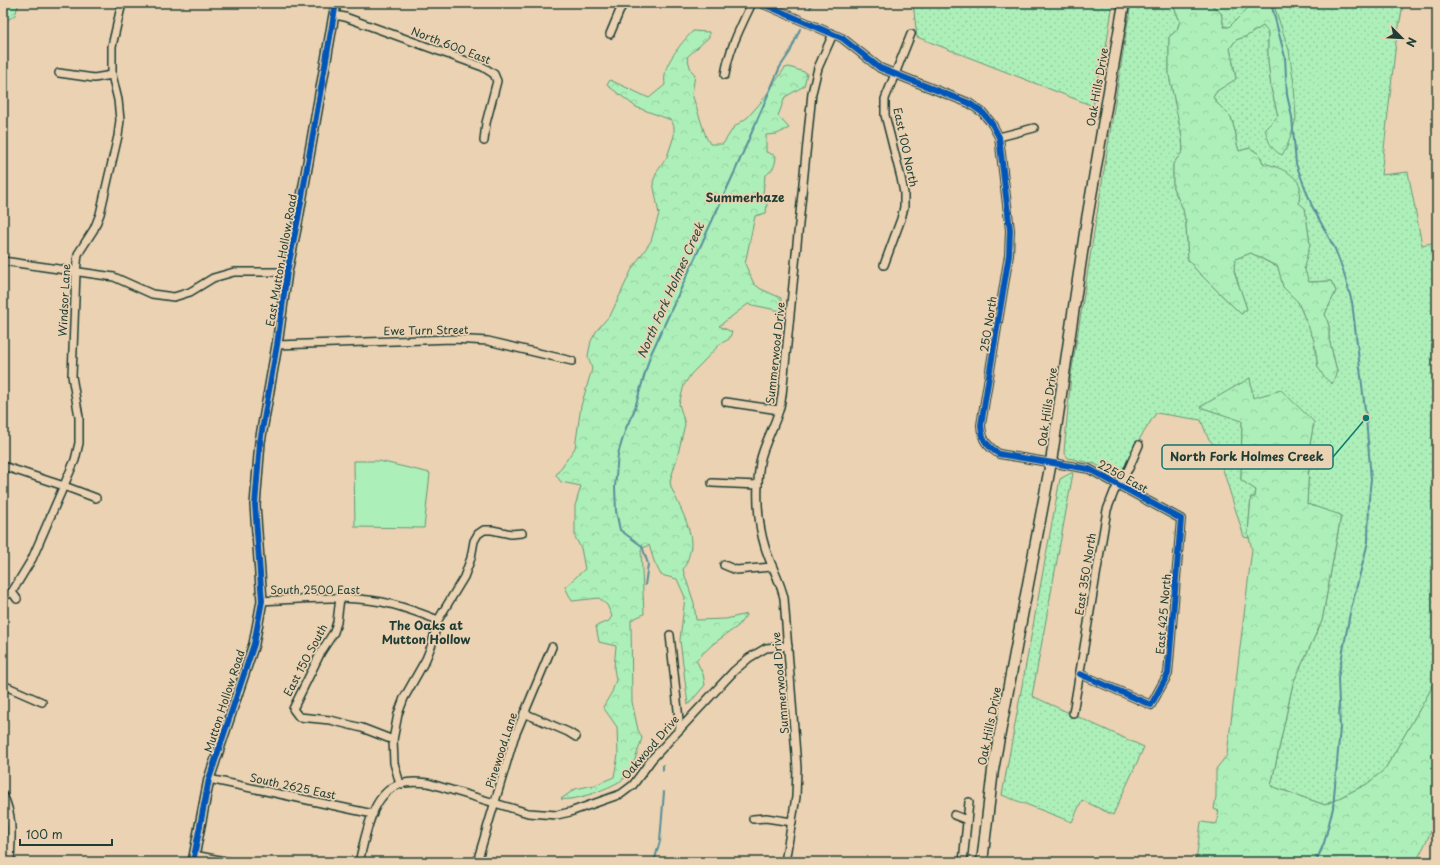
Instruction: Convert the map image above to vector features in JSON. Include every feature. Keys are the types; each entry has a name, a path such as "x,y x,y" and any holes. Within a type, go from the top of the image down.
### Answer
{"main road":[{"name":"Oak Hills Drive","path":"982,862 992,770 1051,462 1087,219 1124,3"}],"street":[{"name":"Windsor Lane","path":"12,592 32,559 75,460 79,443 79,417 72,376 76,272 78,254 94,229 100,214 118,136 120,120 118,100 112,75 112,46 122,3"},
{"name":"East Mutton Hollow Road","path":"258,545 255,505 257,463 277,345 287,272 298,219 336,3"},
{"path":"610,34 623,3"},
{"path":"726,75 727,62 734,42 752,3"},
{"path":"761,3 833,34 852,45 869,61 880,68 969,103 983,113 992,124 999,137 1034,128"},
{"name":"North 600 East","path":"335,15 345,17 482,67 494,74 497,81 486,123 484,141"},
{"name":"Summerwood Drive","path":"785,862 796,797 797,768 784,598 781,584 772,567 763,538 759,517 758,485 761,461 768,436 780,410 812,93 818,68 833,34"},
{"name":"East 100 North","path":"884,265 904,207 904,193 901,178 885,115 885,99 911,34"},
{"path":"59,73 94,78 112,75"},
{"name":"250 North","path":"999,137 1010,230 1009,255 981,424 982,437 990,448 999,454 1051,462"},
{"path":"3,261 114,277 152,294 174,297 190,292 213,278 234,272 287,272"},
{"name":"Ewe Turn Street","path":"277,345 455,339 488,341 572,361"},
{"path":"726,402 780,410"},
{"name":"East 350 North","path":"1073,713 1107,510 1139,445"},
{"name":"2250 East","path":"1051,462 1089,469 1181,520"},
{"path":"3,466 96,498"},
{"path":"712,483 758,485"},
{"name":"East 425 North","path":"1080,674 1151,705 1168,674 1181,520"},
{"path":"359,862 378,801 387,791 400,784 394,763 393,740 398,714 404,698 426,659 432,644 438,620 464,577 471,558 474,541 478,534 484,530 511,534 522,533"},
{"name":"Mutton Hollow Road","path":"194,858 209,779 254,644 262,601 258,545"},
{"path":"724,565 736,570 772,567"},
{"path":"3,596 12,592 16,599"},
{"name":"South 2500 East","path":"262,601 340,598 382,602 408,609 438,620"},
{"name":"East 150 South","path":"340,598 337,622 334,632 321,652 293,709 299,717 330,720 362,728 393,740"},
{"path":"670,635 680,729"},
{"name":"Oakwood Drive","path":"400,784 412,782 428,783 528,813 544,815 557,815 570,812 621,794 633,785 652,759 734,671 749,658 766,648 788,646"},
{"name":"Pinewood Lane","path":"477,862 514,738 552,647"},
{"path":"3,685 42,702"},
{"path":"524,714 568,732 576,737"},
{"name":"South 2625 East","path":"209,779 373,814"},
{"path":"3,795 10,812 10,862"},
{"path":"963,862 969,802"},
{"path":"954,815 967,820"},
{"path":"753,819 766,818 792,822"},
{"path":"194,858 230,862"}],"green space":[{"path":"3,3 19,3 15,15 3,23"},
{"path":"913,3 1113,3 1104,60 1102,60 1093,106 917,37"},
{"path":"1131,3 1172,3 1180,21 1177,30 1169,37 1169,75 1182,137 1183,151 1173,164 1173,188 1183,209 1186,225 1188,260 1198,272 1241,314 1247,309 1234,271 1234,259 1251,253 1279,268 1283,287 1298,302 1314,340 1318,367 1337,371 1329,339 1329,326 1325,314 1336,291 1331,281 1309,282 1303,267 1310,244 1305,209 1299,204 1300,186 1276,167 1263,163 1259,154 1250,148 1239,151 1231,117 1213,97 1217,91 1236,78 1230,48 1236,40 1247,36 1263,26 1268,31 1268,60 1271,88 1278,116 1282,155 1282,31 1273,3 1390,3 1403,5 1396,42 1381,175 1408,172 1422,245 1437,242 1437,675 1429,693 1385,769 1367,784 1325,805 1271,786 1293,683 1322,621 1341,516 1307,504 1310,444 1314,422 1253,399 1250,379 1200,407 1242,420 1241,480 1256,490 1255,497 1251,497 1248,533 1249,538 1244,537 1216,447 1208,438 1201,420 1156,413 1120,474 1114,475 1095,464 1068,458 1064,452 1071,375"},
{"path":"1172,3 1209,3 1221,13 1224,27 1229,27 1253,3 1273,3 1289,50 1294,85 1296,119 1287,147 1282,155 1275,151 1270,145 1265,129 1278,116 1271,88 1268,60 1268,32 1263,26 1247,36 1236,40 1230,48 1236,79 1217,91 1213,97 1231,117 1239,151 1250,148 1259,154 1263,163 1285,171 1298,182 1300,187 1299,203 1305,208 1310,244 1304,267 1309,282 1331,281 1336,291 1325,314 1329,326 1329,339 1337,371 1332,384 1324,377 1318,367 1314,340 1298,302 1283,287 1278,267 1251,253 1235,259 1234,271 1247,309 1241,314 1198,272 1188,260 1186,225 1183,209 1173,188 1173,164 1183,151 1182,137 1169,75 1169,37 1177,30 1180,21"},
{"path":"1209,3 1253,3 1229,27 1224,27 1221,13"},
{"path":"693,31 709,32 709,37 687,57 691,70 695,75 692,94 706,137 710,144 723,144 734,127 748,117 762,101 785,68 789,67 807,73 804,86 785,97 778,116 789,128 777,134 766,135 766,152 776,156 776,160 773,168 765,176 763,193 767,204 766,213 755,216 745,264 754,284 761,289 781,298 781,311 748,304 719,326 732,332 729,339 720,344 691,374 684,385 679,404 685,424 670,481 671,487 689,529 691,543 690,550 683,570 694,603 696,620 726,619 747,614 738,626 713,644 696,660 703,674 705,685 688,705 680,640 685,597 677,579 661,575 654,561 649,545 641,549 644,614 631,620 632,702 638,730 642,738 633,765 625,778 612,786 594,793 575,798 561,799 575,789 595,785 614,777 618,755 617,727 603,707 612,692 616,680 614,668 616,646 599,642 596,626 609,621 612,616 607,605 599,598 572,601 565,587 585,569 581,548 575,537 575,506 581,486 561,482 556,475 575,448 581,406 592,369 588,356 591,341 597,330 611,314 632,269 651,241 659,214 653,182 657,172 667,157 674,136 674,126 671,120 636,107 607,85 610,80 649,98 665,85 665,76 668,64 680,46"},
{"path":"1250,378 1253,398 1281,390 1314,422 1310,444 1307,504 1341,515 1322,621 1293,683 1271,786 1325,805 1367,784 1385,769 1429,693 1437,675 1437,816 1416,862 1196,862 1201,822 1216,824 1219,811 1214,809 1216,797 1216,769 1227,755 1252,549 1248,533 1251,497 1255,497 1256,490 1241,480 1242,421 1200,407"},
{"path":"354,461 379,461 430,473 424,528 355,527"},
{"path":"1073,473 1032,696 1144,747 1113,815 1082,800 1072,822 1002,795 1060,479"}],"waterway":[{"name":"North Fork Holmes Creek","path":"810,8 813,3"},
{"name":"North Fork Holmes Creek","path":"1271,3 1285,57 1287,95 1292,117 1296,164 1312,206 1335,249 1343,270 1352,302 1366,418 1371,479 1368,542 1350,613 1338,678 1340,728 1333,808 1324,843 1316,862"},
{"name":"North Fork Holmes Creek","path":"645,585 648,564 642,546 620,530 616,511 615,487 618,454 626,428 634,411 650,356 735,171 780,67 790,52 800,29"},
{"name":"North Fork Holmes Creek","path":"663,765 663,770"},
{"name":"North Fork Holmes Creek","path":"654,862 660,841 664,792"}],"cycle path":[{"path":"193,862 209,779 254,644 262,601 255,505 260,442 277,345 287,272 298,219 336,3"},
{"path":"761,3 842,38 880,68 969,103 983,113 992,124 999,137 1010,230 1009,255 981,425 982,435 988,445 999,454 1089,469 1181,519 1168,674 1151,705 1080,674"}],"place":[{"name":"North Fork Holmes Creek","path":"1366,418"}],"district":[{"name":"Summerhaze","path":"745,197"},
{"name":"The Oaks at Mutton Hollow","path":"426,632"}]}
